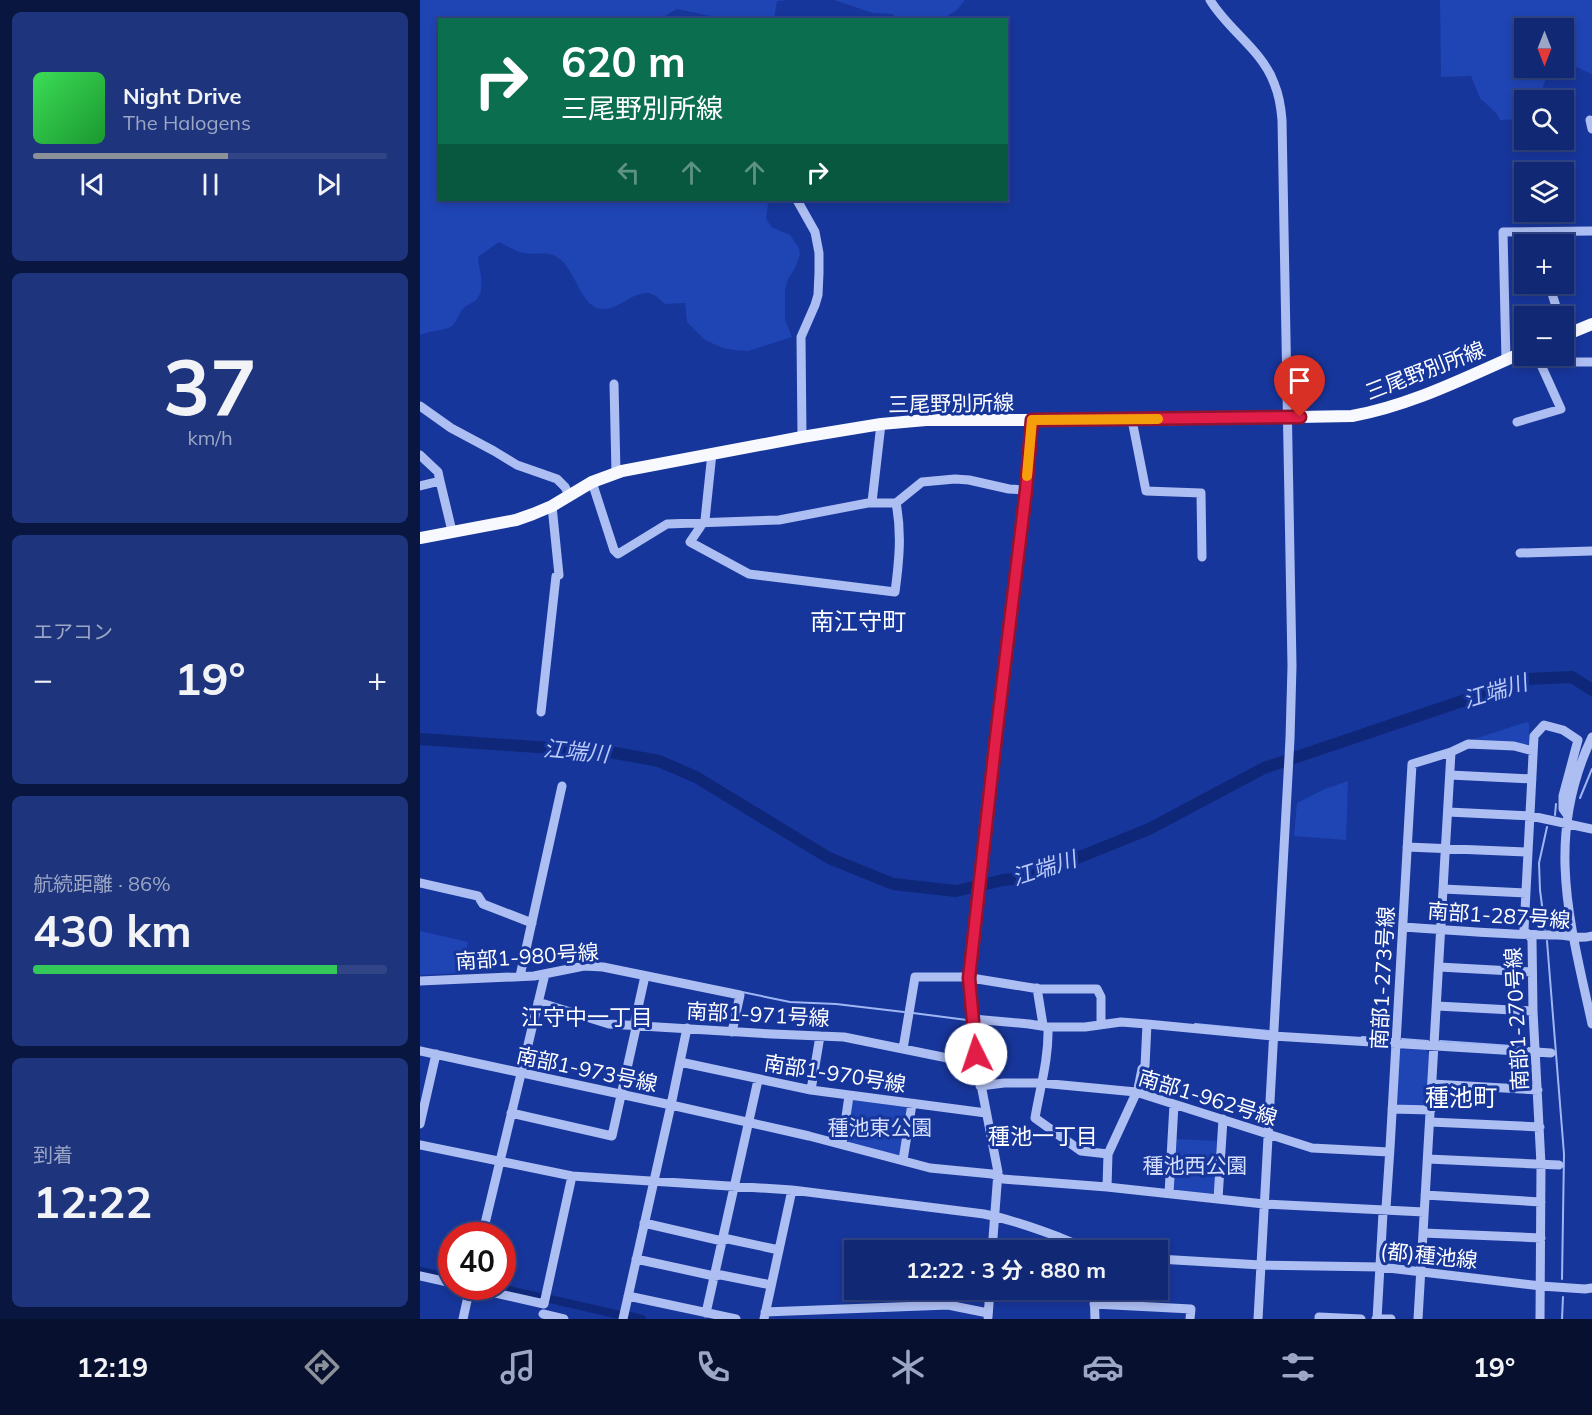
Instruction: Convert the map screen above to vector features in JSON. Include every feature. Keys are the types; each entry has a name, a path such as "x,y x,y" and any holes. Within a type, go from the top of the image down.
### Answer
{"main road":[{"path":"1574,332 1592,324"},
{"name":"三尾野別所線","path":"420,538 516,520 552,506 592,482 616,472 802,436 881,423 926,420 1132,420 1352,416 1407,402 1514,356"}],"street":[{"path":"1210,0 1225,21 1265,65 1274,81 1280,100 1282,120 1292,666 1285,920 1273,1036 1258,1319"},
{"path":"797,201 815,232 819,253 818,295 801,337 802,436"},
{"path":"1506,360 1503,232 1592,231"},
{"path":"1574,362 1592,362"},
{"path":"1517,422 1561,409 1542,366"},
{"path":"614,384 616,472"},
{"path":"420,406 451,428 517,465 557,479 570,495"},
{"path":"993,1240 998,1176 980,1086 969,978 1026,490 1032,420"},
{"path":"1132,420 1146,491 1201,493 1202,557"},
{"path":"872,502 881,423"},
{"path":"712,453 704,522 690,542 749,574 895,592 900,547 896,502"},
{"path":"420,456 438,472 452,531"},
{"path":"592,482 614,550 618,554 667,524 779,520 872,502 896,502 922,482 969,480 1009,489 1026,490"},
{"path":"420,486 440,481"},
{"path":"541,712 556,576 559,575 552,506"},
{"path":"1520,553 1592,551"},
{"name":"南部1-270号線","path":"1540,1319 1540,1127 1533,1011 1532,939 1524,930 1534,736 1544,725 1563,730 1578,740 1563,796 1563,809 1567,820"},
{"path":"1592,737 1575,780 1567,820 1564,852 1564,880 1572,937 1592,1024"},
{"name":"南部1-273号線","path":"1377,1319 1383,1213 1386,1210 1412,764 1468,744 1514,746 1533,751"},
{"path":"1418,1319 1450,752"},
{"path":"1450,775 1532,778"},
{"path":"520,976 562,786"},
{"path":"1448,812 1567,820 1592,830"},
{"path":"1407,847 1528,852"},
{"path":"420,884 478,896 483,904 532,923"},
{"path":"1443,889 1526,893"},
{"name":"南部1-287号線","path":"1403,927 1565,935 1580,939 1592,936"},
{"name":"南部1-980号線","path":"420,981 545,975 584,966 603,967 740,995 732,1032"},
{"path":"1439,967 1532,972"},
{"path":"485,1222 545,975"},
{"path":"511,1113 612,1136 645,975"},
{"path":"903,1049 915,977 964,977 1037,988 1097,989 1101,997 1101,1024"},
{"path":"1037,988 1048,1041 1035,1118 1081,1151 1108,1154"},
{"name":"南部1-971号線","path":"538,1002 609,1024 844,1037 977,1064"},
{"path":"1437,1006 1533,1011"},
{"path":"973,1019 1085,1027 1121,1022 1273,1036 1551,1053"},
{"path":"1107,1187 1108,1154 1145,1066 1147,1024"},
{"path":"687,1028 670,1106 842,1144 930,1168 992,1174 1003,1179 1107,1187 1264,1204 1424,1212"},
{"path":"811,1090 820,1036"},
{"name":"南部1-973号線","path":"420,1051 670,1106 623,1319"},
{"path":"420,1124 436,1054"},
{"name":"南部1-970号線","path":"680,1062 811,1090 986,1113"},
{"path":"706,1313 758,1080"},
{"name":"南部1-962号線","path":"980,1086 1004,1083 1041,1083 1136,1092 1312,1148 1389,1152"},
{"path":"1432,1084 1538,1090"},
{"path":"842,1144 849,1096"},
{"path":"903,1160 912,1104"},
{"path":"1169,1194 1174,1104"},
{"path":"1392,1109 1431,1110"},
{"path":"1218,1199 1223,1119"},
{"path":"1430,1122 1540,1127"},
{"path":"420,1144 572,1176 792,1190 995,1216 1065,1240"},
{"path":"1428,1158 1559,1165"},
{"path":"564,1319 543,1317 572,1176"},
{"path":"792,1190 765,1315 948,1305 988,1316 989,1300"},
{"path":"1425,1195 1541,1202"},
{"path":"644,1223 722,1241 728,1239 779,1250"},
{"path":"1423,1233 1541,1238"},
{"path":"636,1259 714,1276 721,1275 771,1285"},
{"name":"(都)種池線","path":"1168,1259 1261,1265 1380,1268 1541,1286 1592,1288"},
{"path":"420,1276 438,1280"},
{"path":"628,1296 736,1319"},
{"path":"516,1298 544,1304"},
{"path":"463,1319 467,1300"},
{"path":"1094,1300 1095,1319"},
{"path":"1094,1305 1191,1309 1190,1319"},
{"path":"891,1307 891,1319"},
{"path":"1319,1319 1319,1317 1361,1319"},
{"path":"1377,1319 1391,1319"}],"green space":[{"path":"420,0 790,0 777,1 774,18 720,18 677,9 661,18 438,18 438,201 771,201 768,204 766,218 771,227 790,235 799,248 800,254 785,290 785,320 792,337 748,351 723,348 705,340 687,322 685,303 665,304 647,293 633,297 612,308 597,308 586,299 568,269 557,257 550,254 529,254 499,242 478,257 482,284 477,299 460,312 451,327 420,335"},
{"path":"834,0 965,0 957,10 944,18 896,18 892,14 873,13"},
{"path":"1440,0 1592,0 1592,74 1574,66 1574,18 1514,18 1514,78 1547,78 1543,90 1514,90 1514,119 1500,120 1480,98 1471,76 1441,77"},
{"path":"1527,722 1529,724 1529,748 1468,741"},
{"path":"1348,781 1346,840 1294,836 1297,803"},
{"path":"420,931 468,942 461,973 420,975"},
{"path":"1402,1049 1426,1050 1429,1054 1427,1105 1423,1108 1399,1107 1396,1103 1398,1052"},
{"name":"種池東公園","path":"854,1100 905,1105 908,1108 901,1154 898,1156 848,1143 846,1139"},
{"name":"種池西公園","path":"1175,1139 1218,1141 1215,1194 1212,1196 1175,1192 1172,1189"}],"waterway":[{"name":"江端川","path":"420,739 610,752 659,761 696,777 829,858 893,884 956,891 1003,880 1030,877 1149,829 1264,768 1527,679 1572,677 1592,690"},
{"path":"1580,798 1592,769"},
{"path":"1555,815 1556,804"},
{"path":"1545,929 1539,863 1547,827"},
{"path":"1547,941 1564,1154 1562,1279"},
{"path":"742,992 790,1002 836,1004 904,1012"},
{"path":"913,1013 967,1020"},
{"path":"1195,1024 1269,1031"},
{"path":"1362,1037 1392,1039"},
{"path":"1402,1039 1428,1041"},
{"path":"1440,1041 1512,1046"},
{"path":"420,1271 438,1275"},
{"path":"516,1292 540,1297"},
{"path":"1562,1319 1563,1297"},
{"path":"550,1299 620,1315"},
{"path":"630,1316 642,1319"}],"slow traffic":[{"path":"1027,476 1032,420 1158,419"}],"district":[{"name":"南江守町","path":"858,621"},
{"name":"江守中一丁目","path":"587,1017"},
{"name":"種池町","path":"1461,1097"},
{"name":"種池一丁目","path":"1043,1136"}],"route":[{"path":"976,1054 969,978 1026,490 1032,420 1300,417"}]}
